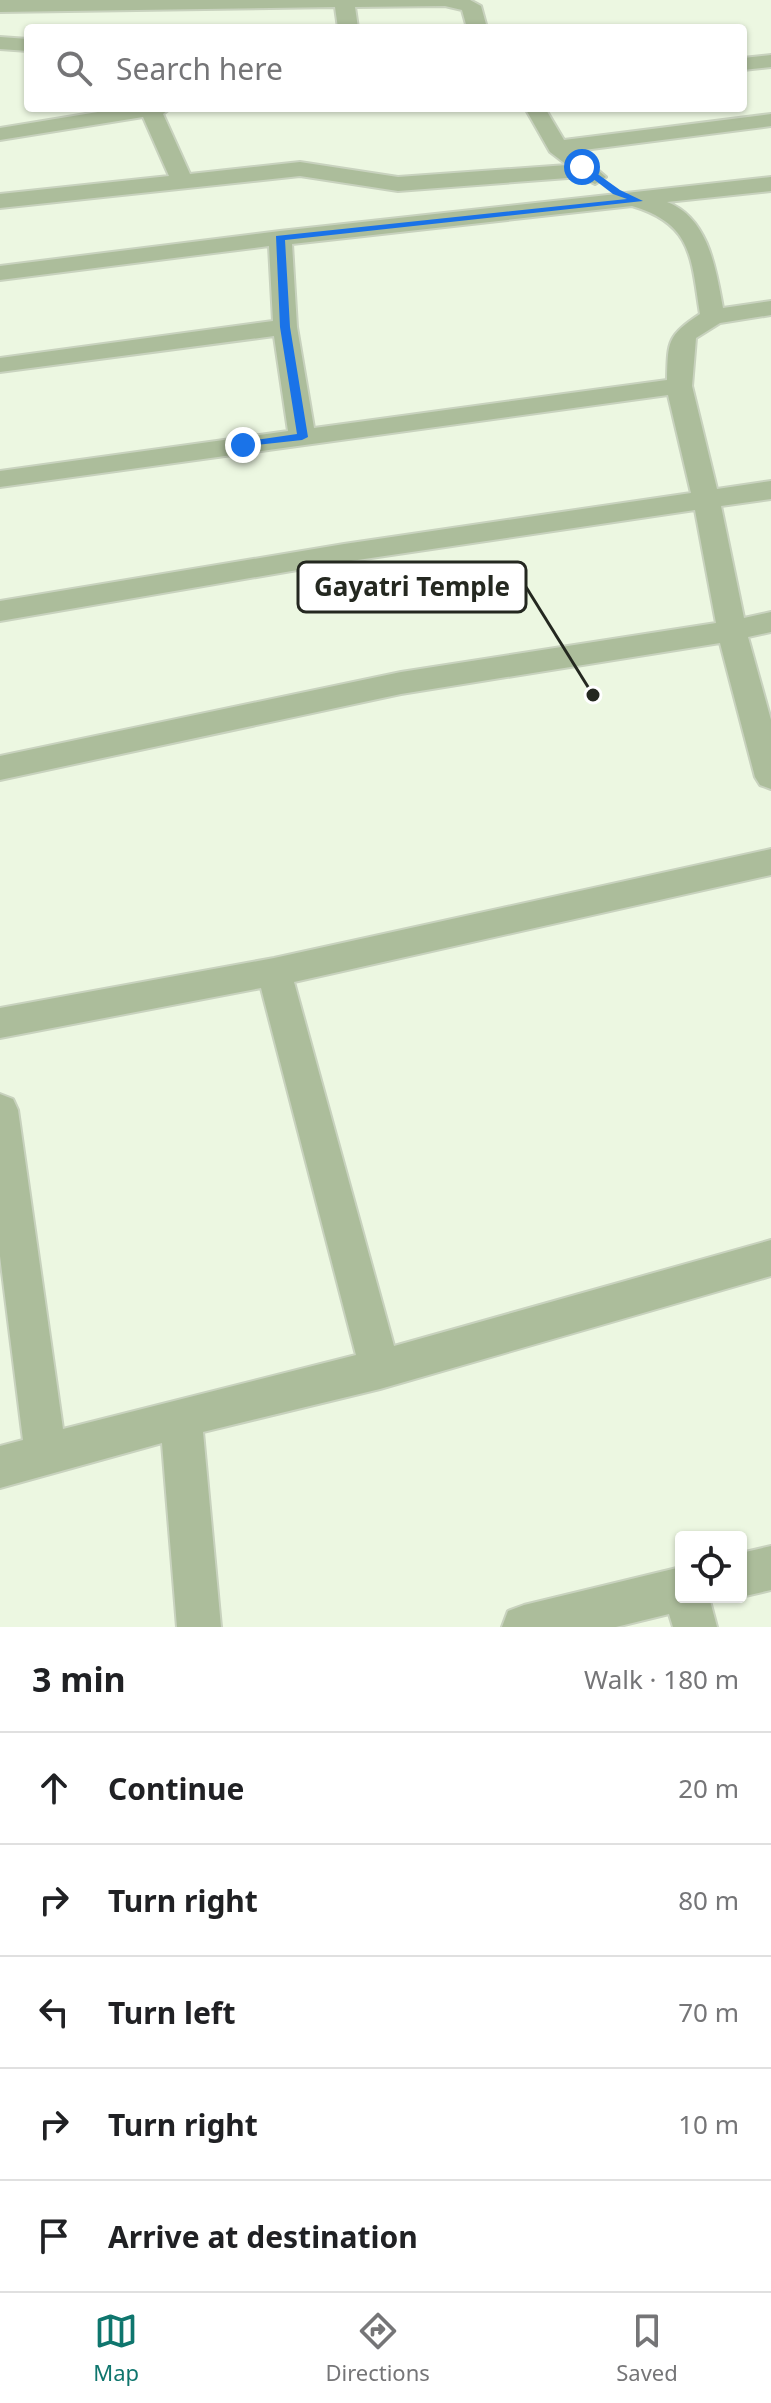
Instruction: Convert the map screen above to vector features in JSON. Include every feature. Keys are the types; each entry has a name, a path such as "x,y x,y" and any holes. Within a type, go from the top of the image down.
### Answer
{"street":[{"path":"344,0 347,24"},
{"path":"7,4 459,1 471,6 476,24"},
{"path":"218,24 224,2"},
{"path":"0,43 24,45"},
{"path":"747,64 771,61"},
{"path":"0,134 137,112"},
{"path":"157,112 183,182"},
{"path":"537,112 558,147 586,170 616,192 674,214 686,228 700,260 713,317"},
{"path":"558,147 771,120"},
{"path":"0,201 300,169 398,184 586,170"},
{"path":"0,273 280,238 771,184"},
{"path":"280,238 285,327 302,437"},
{"path":"771,308 713,317 685,335 680,355 679,386 707,502 732,631 771,777"},
{"path":"0,365 285,327"},
{"path":"0,479 679,386"},
{"path":"0,611 344,553 707,502 771,490"},
{"path":"0,768 401,683 732,631 771,622"},
{"path":"0,1023 274,972 771,862"},
{"path":"274,972 380,1369"},
{"path":"0,1110 46,1454"},
{"path":"0,1467 181,1417 380,1369 771,1258"},
{"path":"181,1417 199,1627"},
{"path":"747,1574 771,1568"},
{"path":"524,1627 675,1590"},
{"path":"689,1603 695,1627"}],"place":[{"name":"Gayatri Temple","path":"593,695"}],"route":[{"path":"243,445 302,437 285,327 280,238 638,201 616,192 582,167"}]}
